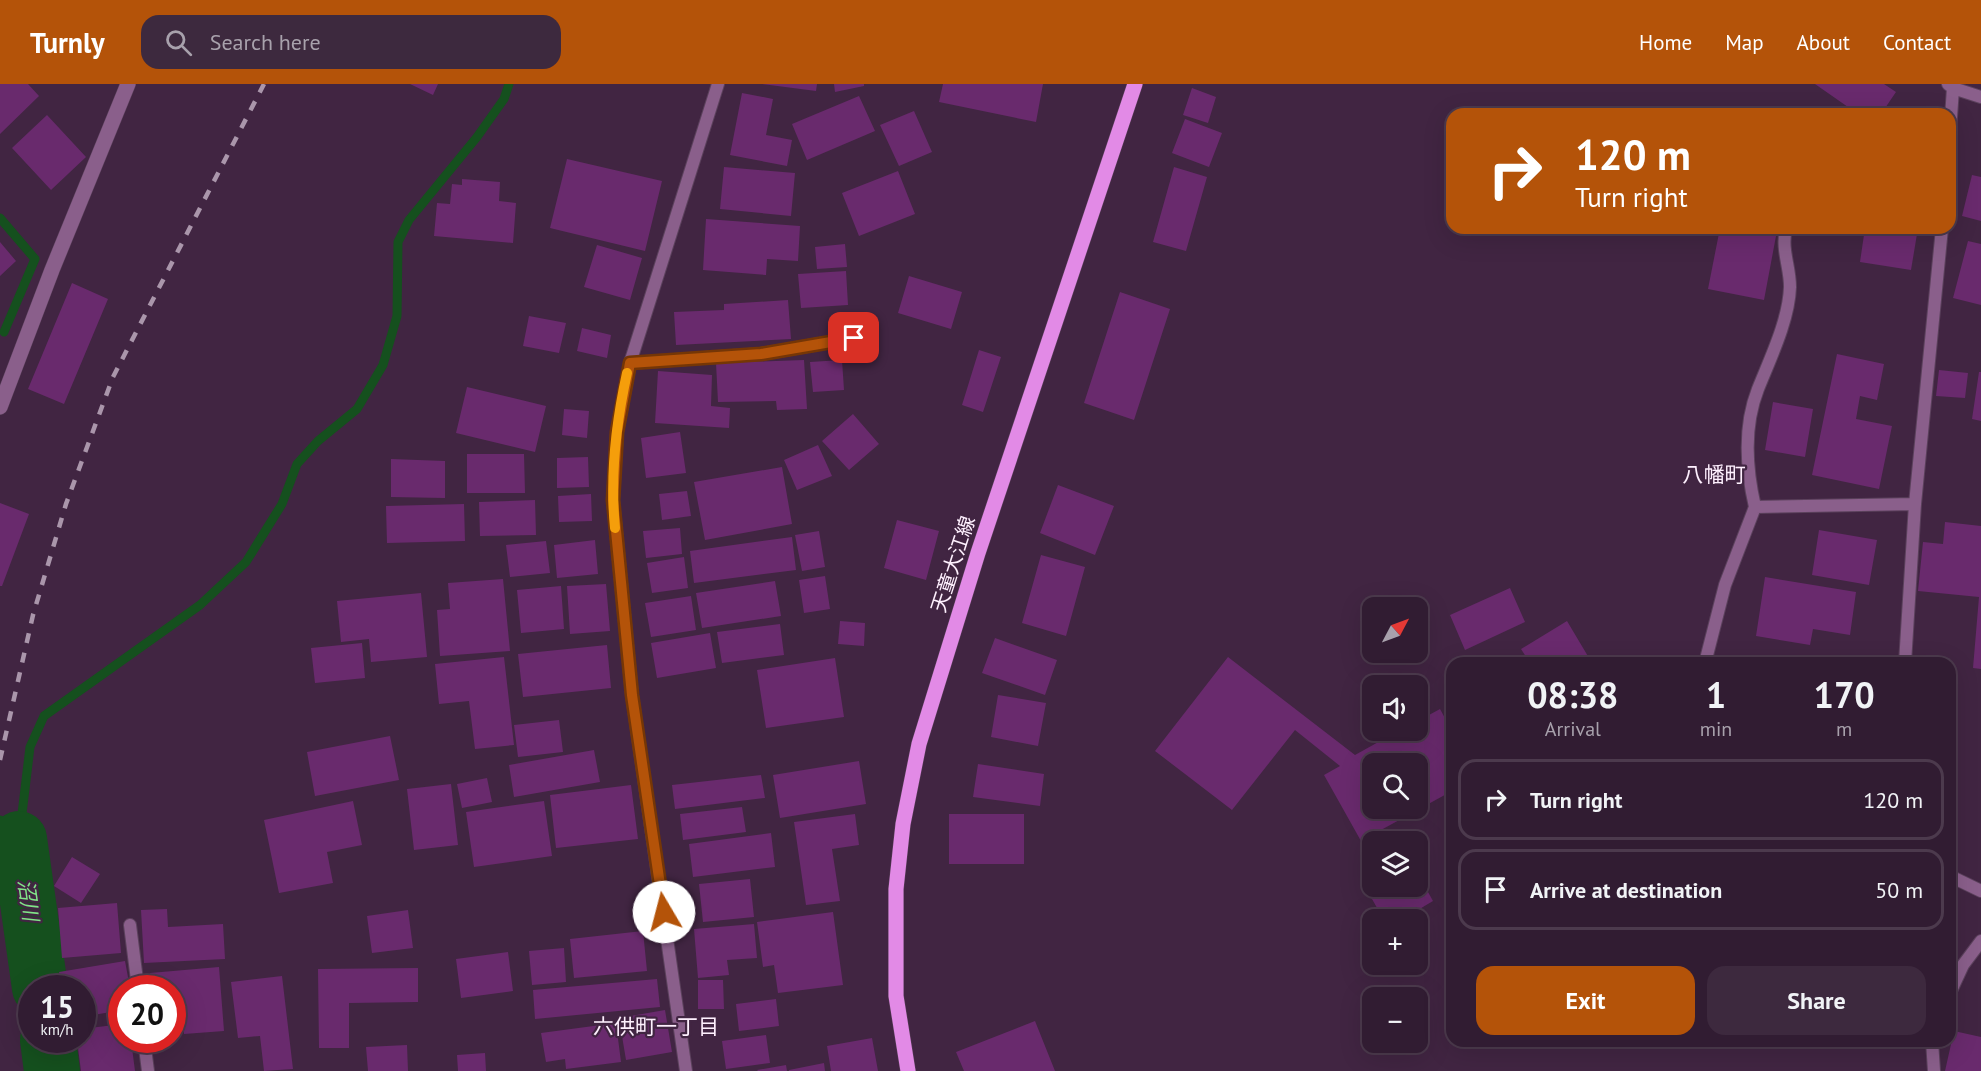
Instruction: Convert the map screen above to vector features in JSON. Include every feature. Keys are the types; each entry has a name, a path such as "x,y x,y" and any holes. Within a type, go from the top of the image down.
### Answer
{"main road":[{"name":"天童大江線","path":"908,1071 896,996 896,889 903,824 918,744 978,553 1135,84"}],"street":[{"path":"0,407 4,385 128,84"}],"lane":[{"path":"686,1071 632,695 613,500 617,432 630,363 718,84"},
{"path":"1950,108 1950,86 1981,97"},
{"path":"1707,657 1725,585 1755,507 1747,471 1747,439 1757,391 1777,347 1790,287 1782,244 1784,234"},
{"path":"1905,657 1915,504 1941,234"},
{"path":"630,363 761,354 854,338"},
{"path":"1755,507 1915,504"},
{"path":"1956,879 1981,891"},
{"path":"130,925 136,975"},
{"path":"1956,980 1963,964 1981,941"},
{"path":"1933,1047 1935,1071"},
{"path":"146,1053 148,1071"}],"building":[{"path":"0,84 28,84 39,96 0,134"},
{"path":"410,84 438,84 433,95"},
{"path":"762,84 817,84 816,91"},
{"path":"834,84 864,84 864,86 835,92"},
{"path":"943,84 1043,84 1036,122 939,102"},
{"path":"1815,84 1884,84 1896,92 1885,108 1849,108"},
{"path":"1192,88 1216,97 1208,123 1183,115"},
{"path":"742,93 773,99 766,135 792,140 787,166 730,155"},
{"path":"859,96 875,131 807,160 792,124"},
{"path":"914,111 932,152 899,166 880,125"},
{"path":"47,115 86,157 51,190 12,148"},
{"path":"1185,119 1222,133 1209,167 1172,153"},
{"path":"567,159 662,181 645,251 550,228"},
{"path":"724,167 795,173 791,216 720,209"},
{"path":"1174,167 1207,177 1186,251 1153,242"},
{"path":"898,171 915,214 859,236 842,193"},
{"path":"1972,175 1981,177 1981,221 1962,216"},
{"path":"462,179 500,182 499,201 516,203 513,243 434,236 437,203 450,204 452,184 462,185"},
{"path":"706,219 800,226 798,261 767,259 766,275 703,270"},
{"path":"1719,234 1776,236 1764,300 1708,289"},
{"path":"1864,234 1917,234 1911,270 1860,262"},
{"path":"1968,241 1981,244 1981,305 1953,298"},
{"path":"0,242 16,261 0,276"},
{"path":"845,244 847,267 817,269 815,247"},
{"path":"597,245 642,258 630,300 584,287"},
{"path":"846,271 848,305 801,308 798,274"},
{"path":"909,276 962,292 951,329 898,313"},
{"path":"72,283 108,299 64,404 28,389"},
{"path":"1120,292 1170,309 1134,420 1084,403"},
{"path":"788,300 791,339 676,345 674,312 724,310 724,304"},
{"path":"529,316 566,323 559,353 523,346"},
{"path":"582,328 611,335 607,358 577,351"},
{"path":"979,350 1001,357 983,412 962,405"},
{"path":"1837,354 1884,364 1877,400 1860,396 1856,419 1892,426 1879,489 1812,475"},
{"path":"804,360 807,409 777,410 776,401 718,402 716,363"},
{"path":"842,360 844,390 813,392 810,362"},
{"path":"1939,370 1968,373 1965,398 1936,396"},
{"path":"658,371 712,375 711,406 730,408 729,428 655,423"},
{"path":"1979,372 1981,372 1981,421 1972,419"},
{"path":"467,387 546,406 535,452 456,433"},
{"path":"1773,402 1813,409 1805,457 1765,450"},
{"path":"564,409 589,411 587,438 562,435"},
{"path":"853,414 879,444 849,470 822,441"},
{"path":"680,432 686,473 646,478 641,438"},
{"path":"818,445 832,476 797,490 784,460"},
{"path":"467,454 524,454 525,493 467,493"},
{"path":"588,457 589,487 557,488 557,458"},
{"path":"391,459 445,461 445,498 391,497"},
{"path":"782,467 792,524 705,540 694,482"},
{"path":"1058,485 1114,506 1095,555 1040,533"},
{"path":"687,491 691,516 662,520 659,494"},
{"path":"591,494 592,521 559,522 558,496"},
{"path":"535,500 536,535 480,536 479,502"},
{"path":"0,503 29,514 2,586 0,586"},
{"path":"464,504 465,541 387,543 386,506"},
{"path":"897,520 939,531 926,580 884,568"},
{"path":"1945,522 1981,526 1981,669 1973,668 1979,597 1918,591 1923,542 1943,544"},
{"path":"680,528 682,554 646,558 643,531"},
{"path":"1819,530 1877,540 1869,585 1812,575"},
{"path":"819,531 825,567 802,571 795,535"},
{"path":"792,537 796,570 694,583 690,551"},
{"path":"595,540 598,574 557,578 554,545"},
{"path":"546,541 550,573 510,577 506,545"},
{"path":"1041,555 1085,567 1066,636 1022,623"},
{"path":"684,557 688,588 652,593 647,563"},
{"path":"825,576 830,609 804,613 799,580"},
{"path":"1765,577 1856,592 1850,635 1813,629 1810,645 1756,636"},
{"path":"503,579 510,651 440,656 437,610 450,609 448,583"},
{"path":"775,581 781,616 702,628 696,593"},
{"path":"606,584 610,631 570,634 567,586"},
{"path":"561,586 564,629 521,633 517,590"},
{"path":"1510,588 1525,622 1465,650 1450,615"},
{"path":"421,593 427,657 371,662 369,639 341,642 337,601"},
{"path":"691,596 696,630 651,637 645,603"},
{"path":"840,621 865,623 864,646 838,644"},
{"path":"1567,621 1588,657 1526,657 1521,649"},
{"path":"780,624 784,655 722,663 717,632"},
{"path":"710,633 716,668 657,678 651,643"},
{"path":"995,638 1057,660 1045,695 982,673"},
{"path":"362,643 365,678 315,683 311,648"},
{"path":"607,645 611,688 523,697 518,654"},
{"path":"504,657 514,745 475,749 469,701 439,704 435,664"},
{"path":"1228,657 1355,755 1380,741 1428,741 1428,716 1440,709 1446,720 1446,794 1428,804 1428,753 1362,753 1362,819 1401,819 1379,831 1362,831 1361,841 1324,775 1340,766 1295,730 1232,810 1155,751"},
{"path":"835,658 844,717 766,728 757,670"},
{"path":"998,695 1046,703 1038,746 991,737"},
{"path":"559,720 563,752 518,757 514,725"},
{"path":"390,736 399,780 315,796 307,752"},
{"path":"594,750 600,782 514,797 509,765"},
{"path":"859,761 866,804 780,818 773,775"},
{"path":"978,764 1044,774 1040,806 973,797"},
{"path":"761,775 765,798 675,809 672,785"},
{"path":"487,778 492,802 462,808 457,784"},
{"path":"451,784 458,845 414,850 407,789"},
{"path":"631,785 638,839 556,848 550,795"},
{"path":"353,801 362,845 327,852 333,883 279,893 264,820"},
{"path":"544,801 552,856 474,867 466,812"},
{"path":"742,807 746,832 683,840 680,814"},
{"path":"855,814 859,845 832,849 840,901 806,905 794,822"},
{"path":"949,814 1024,814 1024,864 949,864"},
{"path":"771,833 775,867 693,877 689,844"},
{"path":"72,857 100,874 81,903 54,886"},
{"path":"750,879 754,917 703,922 699,884"},
{"path":"1428,892 1433,901 1420,909 1378,909 1371,897 1428,897"},
{"path":"117,903 121,953 62,958 58,908"},
{"path":"167,909 168,927 223,924 225,959 144,963 141,910"},
{"path":"408,910 413,948 372,953 367,916"},
{"path":"833,912 843,985 778,993 774,965 763,967 757,922"},
{"path":"754,924 757,958 727,960 729,975 698,978 694,929"},
{"path":"643,931 647,971 574,978 570,939"},
{"path":"564,948 566,982 532,985 529,951"},
{"path":"508,952 513,991 461,998 456,959"},
{"path":"125,961 128,975 108,975 108,1012 96,1015 96,975 60,975 59,972"},
{"path":"219,967 224,1031 186,1034 186,975 150,975 150,973"},
{"path":"418,968 418,1002 349,1003 349,1048 319,1048 318,969"},
{"path":"282,976 293,1069 264,1071 260,1036 238,1038 231,982"},
{"path":"657,979 660,1007 535,1019 533,990"},
{"path":"698,980 723,980 724,1009 698,1009"},
{"path":"776,999 779,1026 739,1031 736,1004"},
{"path":"665,1010 672,1052 626,1060 619,1018"},
{"path":"1035,1021 1055,1071 964,1071 956,1052"},
{"path":"616,1023 621,1062 566,1069 565,1059 546,1062 541,1033"},
{"path":"108,1026 108,1053 133,1053 135,1071 81,1071 79,1053 96,1053 96,1027"},
{"path":"1956,1031 1981,1037 1981,1071 1945,1071 1950,1047 1956,1047"},
{"path":"766,1035 770,1063 726,1069 722,1041"},
{"path":"872,1038 878,1071 831,1071 827,1046"},
{"path":"407,1045 408,1071 368,1071 366,1047"},
{"path":"485,1053 486,1071 458,1071 457,1055"},
{"path":"824,1063 825,1071 789,1071 789,1070"},
{"path":"786,1065 787,1071 757,1070"}],"waterway":[{"path":"19,839 30,747 44,716 200,605 246,562 282,504 297,464 318,441 357,409 383,365 397,316 398,242 409,220 477,137 504,99 509,84"},
{"name":"沼川","path":"0,218 35,259 4,332"},
{"name":"沼川","path":"0,820 19,839"},
{"name":"沼川","path":"19,839 38,975"},
{"name":"沼川","path":"50,1053 52,1071"}],"railway":[{"path":"0,760 33,615 66,504 113,377 264,84"}],"slow traffic":[{"path":"615,528 613,500 617,432 627,373"}],"district":[{"name":"八幡町","path":"1714,475"},
{"name":"六供町一丁目","path":"656,1027"}],"route":[{"path":"664,912 632,695 613,500 617,432 630,363 761,354 854,338"}]}
